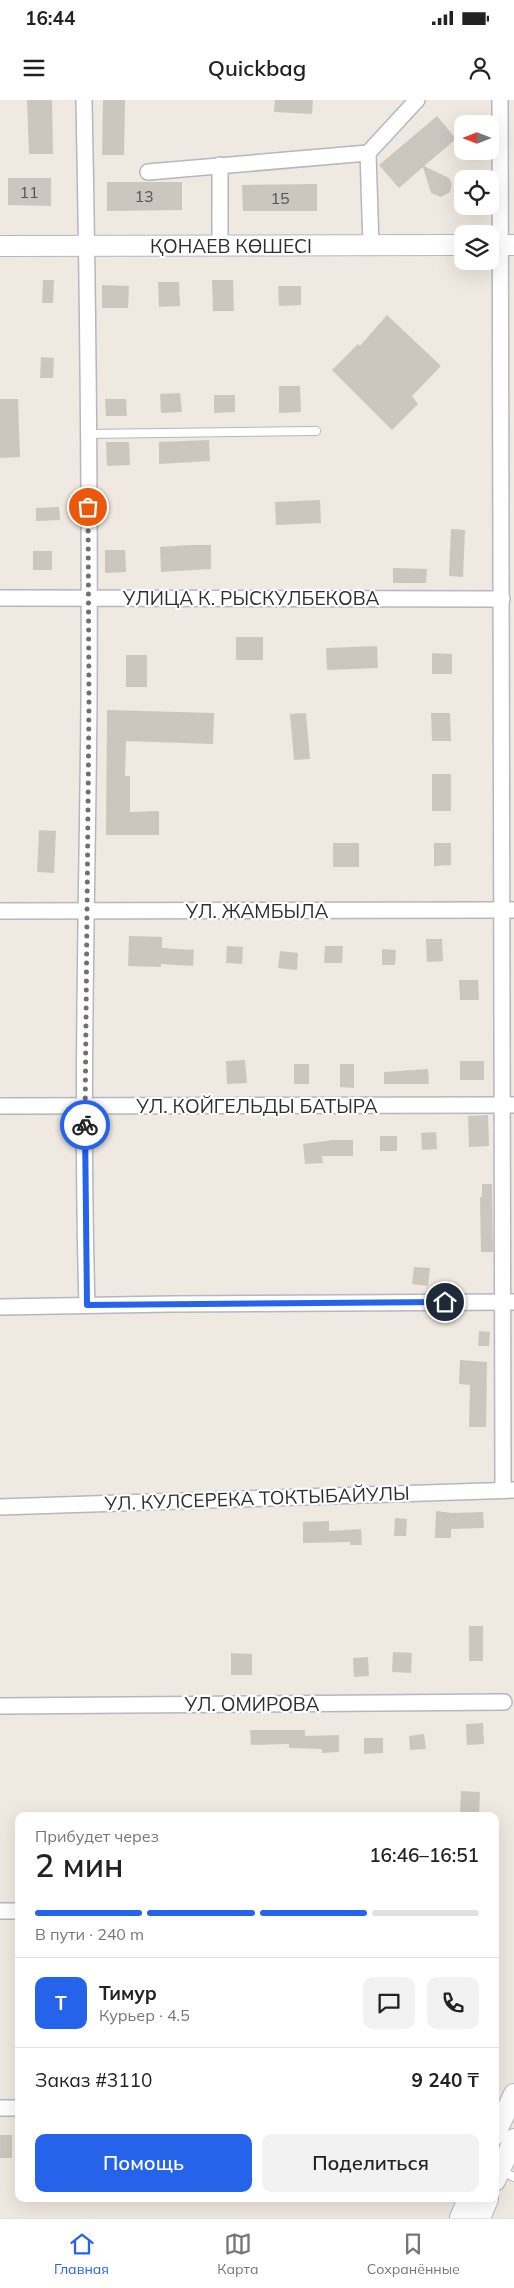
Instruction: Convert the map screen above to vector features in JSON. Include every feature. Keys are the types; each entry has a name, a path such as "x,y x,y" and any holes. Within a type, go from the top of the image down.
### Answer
{"street":[{"path":"84,100 88,434 87,1305"},
{"path":"148,172 368,153 417,100"},
{"path":"500,100 508,518 502,599 508,698 509,1489"},
{"path":"368,153 371,246"},
{"path":"220,166 220,246"},
{"name":"ҚОНАЕВ КӨШЕСІ","path":"0,246 454,245"},
{"name":"УЛИЦА К. РЫСКУЛБЕКОВА","path":"0,598 502,599"},
{"name":"УЛ. ЖАМБЫЛА","path":"0,911 508,910"},
{"name":"УЛ. КОЙГЕЛЬДЫ БАТЫРА","path":"0,1106 508,1105"},
{"path":"0,1307 509,1302"},
{"name":"УЛ. КУЛСЕРЕКА ТОКТЫБАЙУЛЫ","path":"0,1507 509,1489"},
{"name":"УЛ. ОМИРОВА","path":"0,1706 504,1702"},
{"path":"0,1911 15,1912"},
{"path":"499,2123 507,2099"},
{"path":"0,2108 15,2108"},
{"path":"503,2176 514,2139"},
{"path":"460,2218 467,2202"},
{"path":"480,2218 487,2202"}],"lane":[{"path":"88,434 316,431"}],"building":[{"path":"27,100 52,100 53,154 29,154"},
{"path":"103,100 125,100 124,155 102,155"},
{"path":"275,100 313,100 312,114 274,112"},
{"path":"437,116 454,137 454,141 424,166 449,178 452,184 450,192 441,197 431,193 423,167 399,188 379,165"},
{"path":"8,178 51,178 51,206 8,205"},
{"path":"107,182 182,182 182,210 107,211"},
{"path":"317,184 317,211 243,211 242,185"},
{"path":"43,280 54,280 53,303 42,303"},
{"path":"212,280 233,280 234,311 213,311"},
{"path":"158,282 179,282 180,306 159,307"},
{"path":"102,285 129,286 128,308 102,308"},
{"path":"278,286 301,286 301,305 279,306"},
{"path":"387,315 441,366 412,396 418,404 392,430 332,370 358,344 360,346"},
{"path":"41,357 54,358 53,378 40,378"},
{"path":"279,386 300,386 301,412 279,413"},
{"path":"180,393 182,412 161,413 160,394"},
{"path":"214,395 235,395 235,412 214,413"},
{"path":"0,399 18,399 20,457 0,458"},
{"path":"105,399 126,399 127,416 106,416"},
{"path":"209,440 210,461 159,464 159,442"},
{"path":"106,442 129,442 130,465 107,466"},
{"path":"320,500 321,523 276,525 275,502"},
{"path":"59,507 60,520 36,521 36,508"},
{"path":"451,529 465,530 463,577 449,576"},
{"path":"211,545 211,569 161,572 160,547"},
{"path":"105,550 125,550 126,572 105,573"},
{"path":"33,551 52,551 52,570 33,570"},
{"path":"393,568 427,569 426,583 393,583"},
{"path":"236,637 263,637 263,660 236,660"},
{"path":"377,646 378,668 327,670 326,648"},
{"path":"432,653 452,654 452,674 432,674"},
{"path":"126,655 147,655 147,687 126,687"},
{"path":"107,710 214,713 213,744 126,741 125,776 130,776 130,812 159,811 159,835 106,835"},
{"path":"306,713 310,759 294,760 290,714"},
{"path":"431,713 450,713 451,741 432,741"},
{"path":"432,774 451,774 451,811 432,811"},
{"path":"39,830 56,831 54,873 37,872"},
{"path":"333,843 359,843 359,867 333,867"},
{"path":"434,843 451,843 451,865 434,866"},
{"path":"129,936 162,937 162,948 194,950 193,966 161,964 161,967 128,966"},
{"path":"426,939 442,939 443,961 427,962"},
{"path":"227,946 243,947 242,964 226,963"},
{"path":"325,946 343,946 342,963 324,963"},
{"path":"382,949 396,950 395,965 382,965"},
{"path":"280,951 298,953 297,970 278,968"},
{"path":"459,980 478,980 479,1000 460,1000"},
{"path":"245,1060 247,1083 227,1084 226,1061"},
{"path":"460,1061 484,1061 484,1080 460,1080"},
{"path":"294,1064 309,1064 309,1084 294,1084"},
{"path":"340,1064 354,1064 354,1088 340,1087"},
{"path":"428,1069 429,1084 384,1084 384,1072"},
{"path":"488,1115 489,1146 469,1147 468,1116"},
{"path":"436,1132 437,1149 422,1150 421,1133"},
{"path":"380,1136 397,1136 397,1151 380,1151"},
{"path":"333,1140 353,1140 353,1156 322,1156 323,1163 305,1164 303,1144"},
{"path":"482,1184 492,1184 493,1252 481,1252 480,1197 482,1197"},
{"path":"414,1267 430,1268 428,1286 412,1284"},
{"path":"479,1331 490,1332 489,1346 478,1346"},
{"path":"460,1360 487,1362 486,1427 469,1427 470,1385 459,1384"},
{"path":"436,1511 452,1513 483,1512 484,1528 451,1529 451,1538 435,1538"},
{"path":"395,1518 407,1519 406,1536 394,1536"},
{"path":"329,1521 329,1531 361,1529 362,1545 350,1545 350,1542 303,1543 303,1522"},
{"path":"469,1626 483,1626 483,1661 469,1661"},
{"path":"393,1652 412,1653 411,1673 392,1672"},
{"path":"231,1653 252,1654 252,1675 231,1675"},
{"path":"368,1657 369,1676 354,1677 353,1658"},
{"path":"483,1723 484,1744 467,1745 466,1724"},
{"path":"250,1730 305,1730 305,1736 339,1735 339,1752 322,1753 322,1749 289,1748 289,1744 251,1745"},
{"path":"424,1734 426,1749 410,1750 409,1736"},
{"path":"364,1738 383,1738 383,1753 364,1754"},
{"path":"461,1791 480,1792 479,1812 460,1812"},
{"path":"0,2135 12,2135 12,2158 0,2158"}],"way so far":[{"path":"85,1125 89,703 88,507"}],"route":[{"path":"85,1125 87,1305 445,1302"}]}
